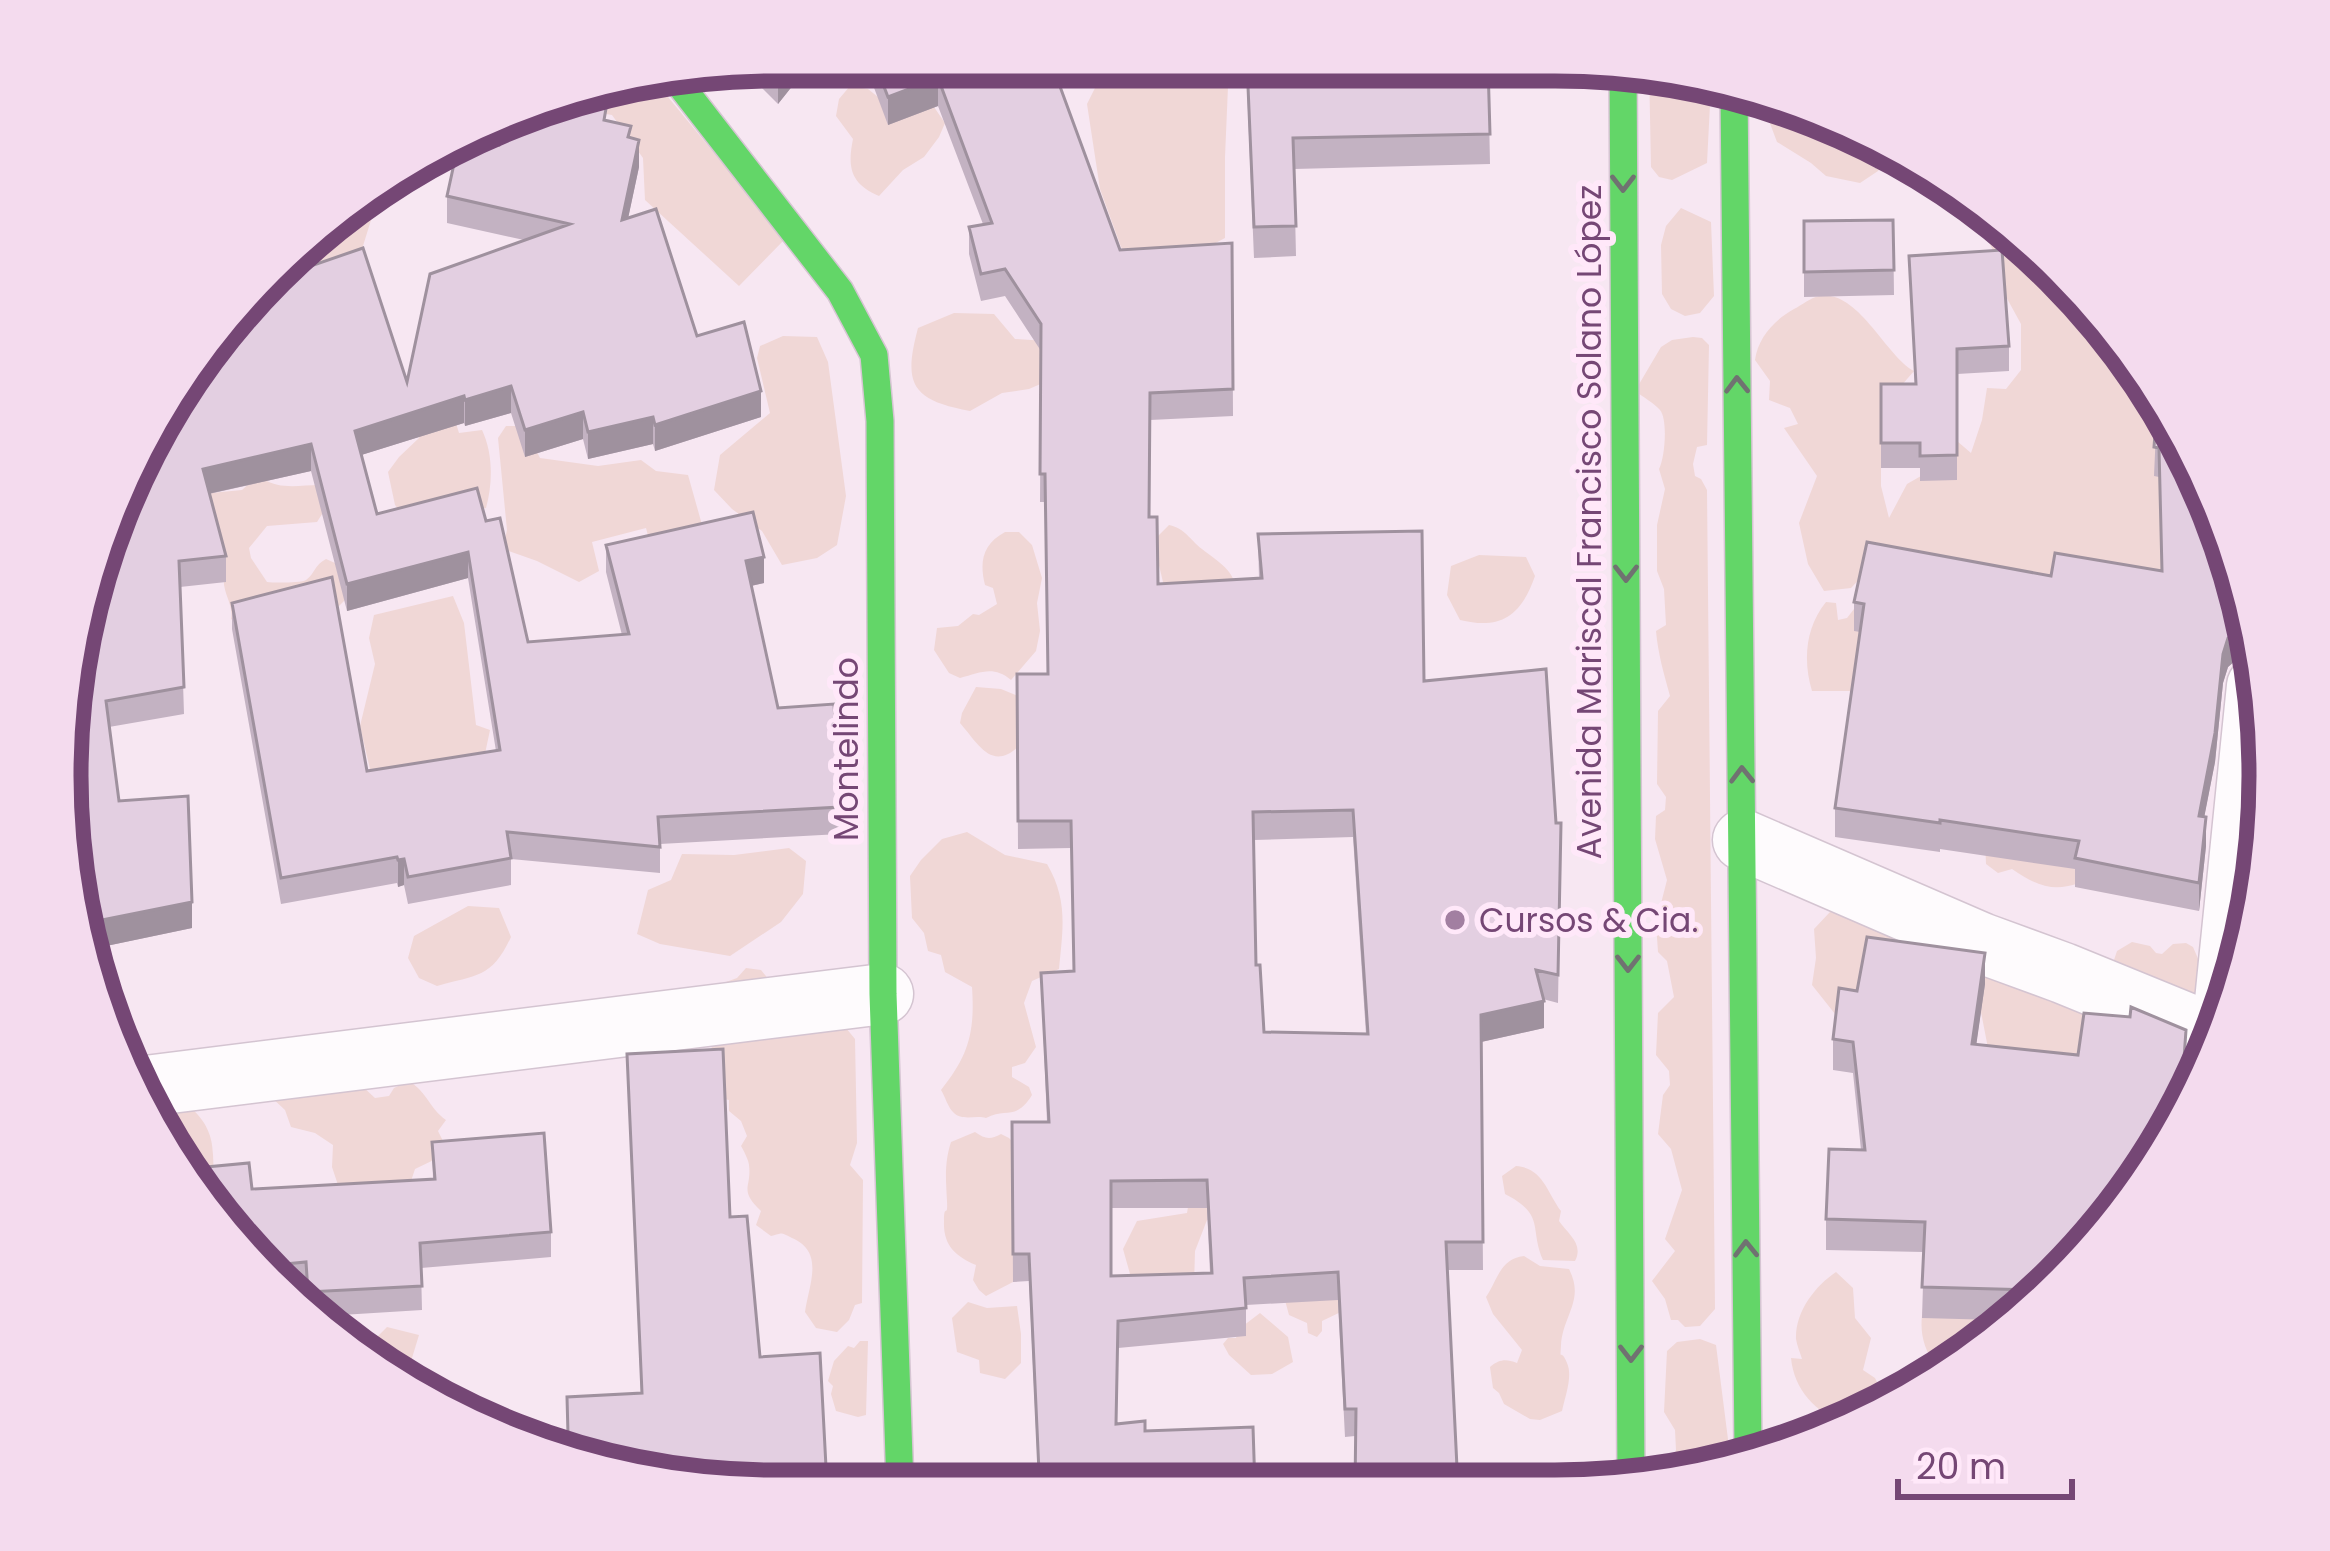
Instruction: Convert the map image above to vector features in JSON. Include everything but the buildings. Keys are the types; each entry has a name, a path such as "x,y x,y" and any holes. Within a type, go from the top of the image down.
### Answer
{"main road":[{"name":"Avenida Mariscal Francisco Solano López","path":"1623,85 1631,1466"},
{"name":"Montelindo","path":"682,87 840,291 874,355 880,422 883,994 899,1470"},
{"path":"1734,105 1748,1442"}],"street":[{"path":"2233,923 2249,767"},
{"path":"1743,840 1981,944 2201,1029"},
{"path":"155,1086 883,994"}],"shaded area":[{"path":"1098,81 1228,81 1225,238 1187,258 1155,287 1121,247 1100,189 1087,104"},
{"path":"850,86 868,89 878,97 925,94 945,123 924,157 903,170 879,196 853,174 853,139 836,116 839,99"},
{"path":"1649,88 1710,99 1707,163 1672,180 1659,177 1651,167"},
{"path":"663,90 785,239 739,286 645,200 643,158 612,115 580,110"},
{"path":"1768,118 1820,134 1883,164 1860,183 1826,176 1777,142"},
{"path":"495,141 494,142 469,158 462,156"},
{"path":"1681,208 1711,222 1714,296 1700,313 1685,316 1671,309 1662,294 1661,245 1666,226"},
{"path":"374,209 358,262 333,269 313,260"},
{"path":"1982,229 2046,284 2132,390 2199,518 2216,567 2148,598 1867,571 1851,588 1824,591 1808,564 1799,523 1817,476 1784,428 1798,424 1790,408 1769,400 1770,381 1755,360 1760,344 1787,313 1816,297 1833,297 1859,312 1914,371 1881,409 1881,486 1889,518 1907,484 1935,468 1939,451 1957,441 1971,453 1987,388 2006,389 2021,370 2021,324 2004,293 1997,258"},
{"path":"954,313 994,314 1015,339 1047,341 1059,376 1029,389 1002,393 970,411 924,395 912,376 918,328"},
{"path":"783,336 817,337 828,362 846,496 837,545 817,558 782,565 762,531 714,490 720,455 770,413 757,358 760,346"},
{"path":"1693,337 1709,345 1707,445 1697,447 1693,464 1695,476 1707,490 1715,1309 1700,1326 1685,1327 1671,1320 1665,1299 1652,1281 1675,1251 1665,1239 1682,1190 1671,1149 1658,1134 1663,1095 1670,1085 1669,1071 1656,1055 1658,1013 1674,997 1667,961 1658,952 1656,923 1667,880 1655,839 1656,816 1665,810 1666,797 1657,784 1658,711 1670,696 1656,631 1666,625 1664,589 1657,571 1657,525 1665,489 1659,469 1665,430 1660,410 1635,391 1661,347"},
{"path":"440,372 459,433 482,430 486,439 491,468 486,508 406,518 395,505 388,472 419,438 405,383"},
{"path":"506,426 524,426 540,458 598,466 641,460 656,471 688,475 706,539 652,551 646,528 592,542 599,571 579,582 503,549 507,530 498,438"},
{"path":"253,480 284,486 319,485 324,511 317,522 267,526 249,548 251,558 267,582 303,581 326,559 335,563 345,600 337,608 237,624 231,619 206,506 211,493 242,490"},
{"path":"1169,525 1223,565 1236,586 1167,599 1157,537"},
{"path":"1005,532 1019,532 1032,545 1042,578 1036,651 1011,680 992,671 960,678 949,673 934,650 937,628 958,626 997,604 993,588 985,585 982,568 987,548"},
{"path":"1479,555 1526,557 1535,576 1516,610 1498,621 1460,620 1447,595 1451,566"},
{"path":"453,596 464,623 476,725 490,730 482,768 391,782 370,769 360,726 375,664 369,638 374,615"},
{"path":"1826,602 1836,603 1838,620 1854,609 1866,609 1861,697 1849,691 1812,691 1808,645"},
{"path":"976,687 1001,689 1025,699 1023,742 1003,756 981,748 960,723"},
{"path":"967,832 1005,855 1047,864 1062,915 1059,969 1032,981 1024,1003 1036,1047 1025,1063 1012,1067 1012,1077 1029,1087 1032,1095 1016,1111 986,1118 957,1115 941,1090 968,1042 972,987 945,972 941,955 928,951 924,933 912,918 910,876 942,839"},
{"path":"1985,838 2101,874 2056,887 2036,883 2012,869 1998,873 1986,864"},
{"path":"789,848 806,861 803,894 781,922 730,956 660,944 637,934 648,890 671,880 682,854 734,855"},
{"path":"468,906 499,908 511,937 504,950 490,968 473,976 437,986 419,978 408,958 414,936"},
{"path":"1830,912 1885,921 2086,985 2081,1075 1980,1064 1987,1043 1981,1012 1983,984 1865,983 1839,1019 1812,985 1814,929"},
{"path":"2132,942 2162,954 2173,944 2193,947 2205,975 2201,1015 2111,969 2117,951"},
{"path":"746,968 761,970 770,981 837,1017 855,1039 857,1143 850,1165 863,1180 862,1303 855,1305 837,1332 816,1328 805,1312 812,1270 809,1252 792,1238 771,1236 756,1225 761,1211 748,1193 749,1163 741,1146 747,1136 741,1121 729,1111 729,1100 714,1097 705,1070 711,1048 726,1037 717,1000 726,982"},
{"path":"409,1081 446,1120 438,1131 442,1156 415,1169 411,1181 341,1194 332,1167 333,1145 315,1133 291,1127 285,1110 270,1096 362,1086 375,1098 389,1096"},
{"path":"155,1087 187,1105 206,1126 212,1177"},
{"path":"975,1132 988,1138 1001,1134 1009,1138 1029,1160 1020,1281 986,1296 973,1280 976,1265 952,1249 944,1229 951,1142"},
{"path":"1196,1161 1239,1220 1207,1220 1195,1251 1194,1286 1132,1281 1123,1249 1137,1221 1187,1213"},
{"path":"1516,1166 1532,1171 1548,1189 1561,1211 1559,1221 1576,1244 1575,1261 1543,1260 1531,1216 1505,1194 1502,1176"},
{"path":"1300,1222 1345,1310 1322,1321 1317,1337 1308,1333 1307,1323 1289,1315 1283,1293"},
{"path":"1524,1256 1540,1266 1569,1269 1575,1290 1561,1345 1569,1374 1562,1411 1540,1420 1504,1404 1493,1388 1490,1367 1503,1361 1517,1363 1522,1350 1493,1314 1486,1297 1505,1266"},
{"path":"1836,1272 1853,1288 1855,1318 1871,1338 1863,1370 1880,1389 1827,1414 1808,1399 1791,1358 1802,1359 1797,1329 1803,1310"},
{"path":"2008,1301 1931,1359 1923,1339 1923,1308"},
{"path":"968,1302 987,1308 1017,1306 1021,1363 1005,1379 980,1373 979,1360 957,1352 952,1318"},
{"path":"1260,1313 1288,1337 1293,1362 1272,1374 1251,1375 1223,1344 1236,1338 1239,1329"},
{"path":"387,1327 419,1335 410,1365 373,1341"},
{"path":"1700,1339 1716,1345 1729,1447 1673,1460 1675,1430 1664,1412 1667,1351 1677,1342"},
{"path":"860,1341 868,1341 866,1415 858,1417 836,1411 828,1381 834,1361"}],"traffic: fast":[{"path":"1623,85 1631,1466"},
{"path":"682,87 840,291 874,355 880,421 883,994 899,1470"},
{"path":"1734,105 1748,1442"}],"place":[{"name":"Cursos & Cia.","path":"1455,920"}]}
